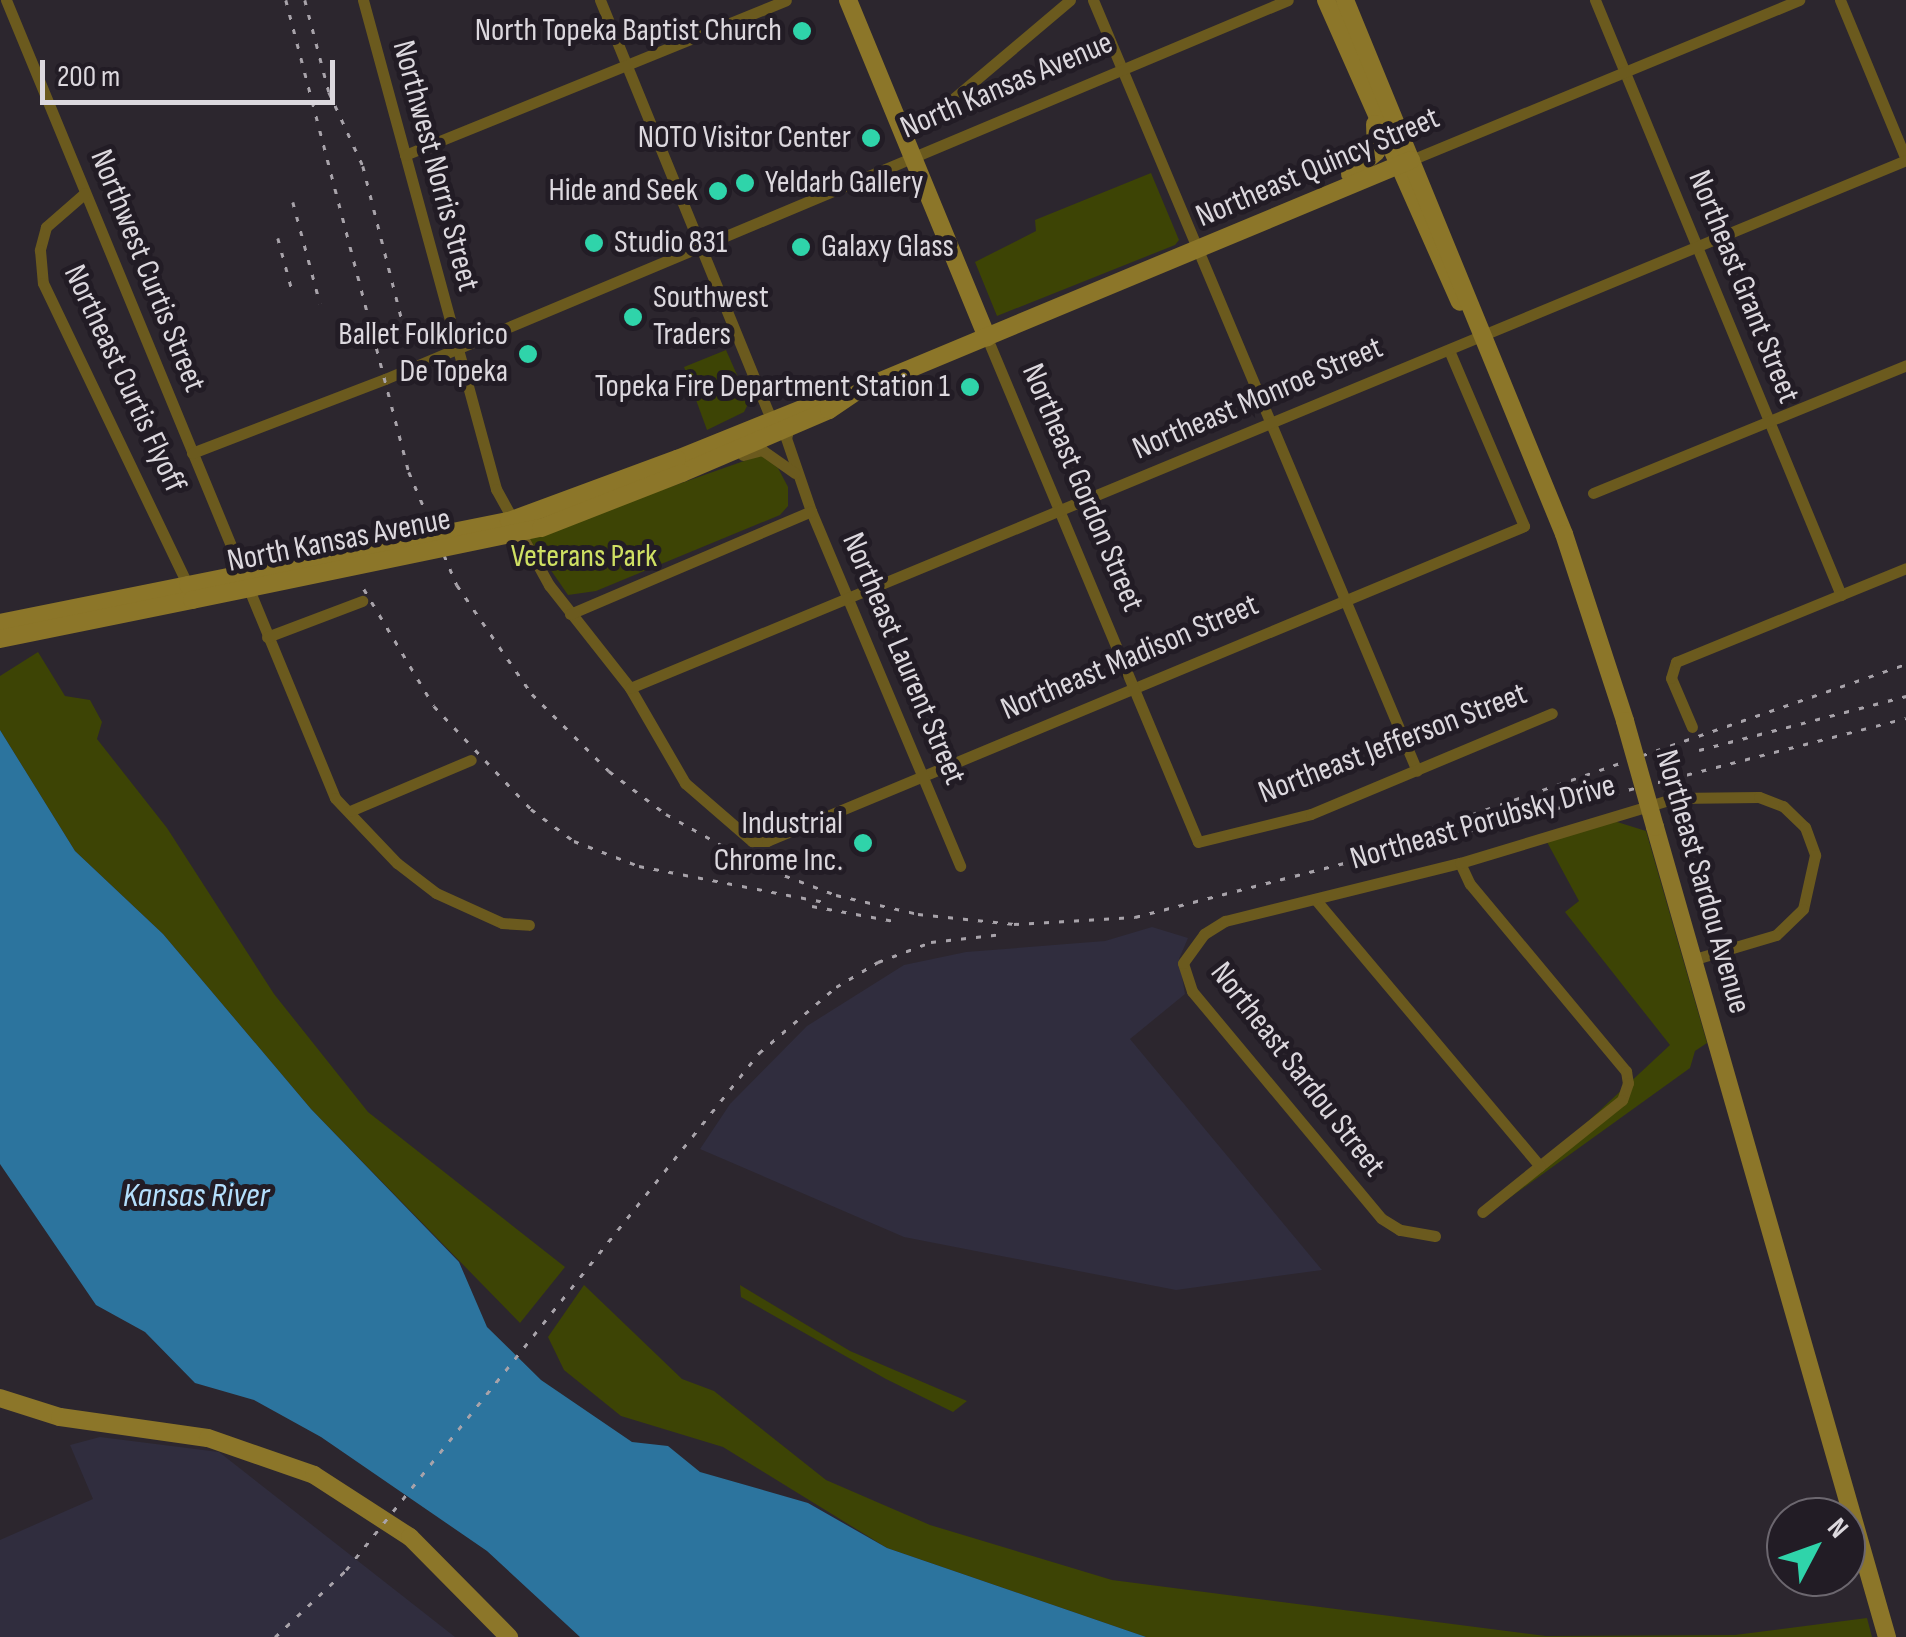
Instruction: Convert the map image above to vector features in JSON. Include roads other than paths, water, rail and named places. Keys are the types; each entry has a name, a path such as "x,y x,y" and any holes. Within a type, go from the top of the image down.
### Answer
{"main road":[{"name":"Northeast Gordon Street","path":"848,0 987,338"},
{"path":"1300,207 1376,152 1377,130 1326,0"},
{"path":"1345,0 1404,162"},
{"path":"1360,80 1404,162"},
{"name":"Northeast Quincy Street","path":"683,467 1404,162"},
{"name":"Northeast Sardou Avenue","path":"1404,162 1564,534 1625,720 1887,1637"},
{"name":"North Kansas Avenue","path":"0,638 510,520 683,467"},
{"name":"North Kansas Avenue","path":"0,622 190,593"},
{"path":"0,1398 60,1417 227,1444 314,1475 379,1514 432,1556 508,1637"}],"street":[{"name":"Northwest Curtis Street","path":"6,0 335,798 397,863 436,894 502,923 529,924"},
{"name":"Northwest Norris Street","path":"363,0 496,489 570,614 630,688 684,783 744,838 758,842"},
{"name":"Northeast Laurent Street","path":"600,0 780,424 810,510 960,866"},
{"path":"404,155 786,0"},
{"path":"934,115 1070,0"},
{"path":"1093,0 1418,771"},
{"name":"North Kansas Avenue","path":"192,452 703,246 1288,0"},
{"name":"Northeast Grant Street","path":"1595,0 1841,595"},
{"name":"Northeast Quincy Street","path":"1404,162 1799,0"},
{"path":"1840,0 1906,160"},
{"name":"Northeast Monroe Street","path":"630,688 850,601 1906,160"},
{"name":"Northeast Curtis Flyoff","path":"85,193 46,228 40,250 43,283 176,553 190,593"},
{"name":"Northeast Gordon Street","path":"987,338 1198,842"},
{"name":"Northeast Madison Street","path":"758,842 1524,526 1449,350"},
{"path":"1593,493 1906,365"},
{"path":"683,467 762,450 796,474"},
{"path":"570,614 810,510"},
{"path":"1692,726 1671,678 1676,662 1906,568"},
{"path":"267,637 362,602"},
{"name":"Northeast Jefferson Street","path":"1198,842 1297,818 1552,713"},
{"path":"350,811 471,760"},
{"name":"Northeast Porubsky Drive","path":"1204,934 1224,921 1460,863 1674,798 1760,796 1783,806 1805,827 1815,855 1803,909 1776,935 1696,959"},
{"path":"1460,863 1470,884 1626,1072 1628,1089 1482,1212"},
{"path":"1315,899 1540,1166"},
{"name":"Northeast Sardou Street","path":"1204,934 1183,963 1192,992 1380,1218 1400,1230 1435,1236"}],"water":[{"name":"Kansas River","path":"0,730 75,851 163,934 311,1109 459,1262 487,1327 541,1380 632,1442 668,1446 700,1472 808,1503 887,1548 1146,1637 580,1637 487,1551 321,1437 254,1400 195,1383 145,1332 96,1305 0,1164"}],"railway":[{"path":"286,0 409,472 457,585 532,694 609,771 666,814 757,865 836,895 918,914 1014,924 1135,917 1906,718"},
{"path":"305,0 329,92 363,166 404,328"},
{"path":"293,202 320,303"},
{"path":"278,238 292,290"},
{"path":"364,589 434,706 531,809 574,841 639,866 825,902"},
{"path":"1415,834 1906,664"},
{"path":"1699,750 1906,696"},
{"path":"812,906 900,922"},
{"path":"275,1637 346,1570 759,1053 836,987 878,962 931,942 1003,934"}],"place":[{"name":"North Topeka Baptist Church","path":"802,31"},
{"name":"NOTO Visitor Center","path":"871,138"},
{"name":"Yeldarb Gallery","path":"745,183"},
{"name":"Hide and Seek","path":"718,191"},
{"name":"Studio 831","path":"594,243"},
{"name":"Galaxy Glass","path":"801,247"},
{"name":"Southwest Traders","path":"633,317"},
{"name":"Ballet Folklorico De Topeka","path":"528,354"},
{"name":"Topeka Fire Department Station 1","path":"970,387"},
{"name":"Industrial Chrome Inc.","path":"863,843"}],"park label":[{"name":"Veterans Park","path":"584,557"}]}
